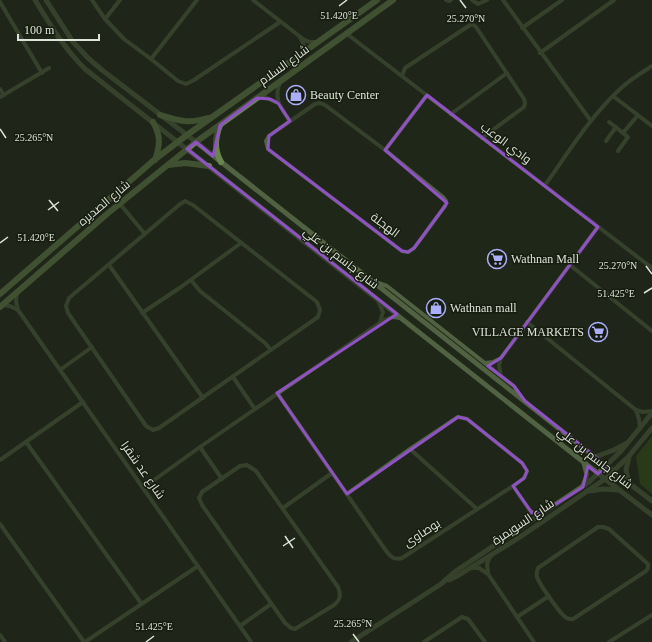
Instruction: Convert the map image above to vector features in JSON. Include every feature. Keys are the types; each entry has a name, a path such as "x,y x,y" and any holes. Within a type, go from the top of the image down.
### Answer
{"main road":[{"name":"شارع السلام","path":"179,142 377,0"},
{"name":"شارع السلام","path":"187,149 393,0"},
{"path":"160,115 179,121 189,122 213,117"},
{"path":"153,122 158,131 159,142 154,160"},
{"path":"220,125 215,143 221,162"},
{"name":"شارع الصديره","path":"0,294 154,160 179,142"},
{"name":"شارع الصديره","path":"1,306 187,149"},
{"path":"167,166 185,163 209,166"}],"street":[{"name":"شارع جاسم بن علي","path":"35,0 61,42 85,69 652,515"},
{"name":"شارع جاسم بن علي","path":"46,0 73,42 102,70 196,142 594,457 652,501"},
{"path":"92,0 105,19 124,39 152,58 178,81 186,84 280,22"},
{"path":"105,19 120,0"},
{"path":"152,58 197,0"},
{"path":"253,0 300,37 310,42 318,42"},
{"path":"446,0 451,0"},
{"path":"472,0 478,4 487,0"},
{"path":"502,0 591,121"},
{"path":"522,28 562,0"},
{"path":"540,53 614,0"},
{"path":"0,2 42,73"},
{"path":"402,76 405,68 472,24 476,27 524,99 525,103 524,107 482,138"},
{"name":"وادي الوعب","path":"347,34 652,268"},
{"path":"300,37 304,45 303,52"},
{"path":"545,185 591,121 620,88 652,66"},
{"path":"0,89 2,96 49,68"},
{"path":"451,114 507,73"},
{"path":"280,82 276,97 278,103 290,121"},
{"path":"385,150 427,95"},
{"path":"613,96 652,126"},
{"path":"257,98 265,97 278,103"},
{"name":"الهجلة","path":"320,103 385,150 446,201 445,206 414,248 408,252 402,251 268,149 266,141 269,136 290,121 315,104 320,103"},
{"path":"623,133 638,115"},
{"path":"609,122 628,137 618,151"},
{"path":"606,141 616,127"},
{"path":"185,201 193,205 241,243 317,302 320,310 318,317 203,398 159,428 153,430 146,426 68,313 66,306 69,298 185,201"},
{"path":"120,204 145,234"},
{"path":"501,376 499,365 501,358 598,226"},
{"path":"142,313 191,280 241,243"},
{"path":"108,265 203,398"},
{"path":"570,265 652,331"},
{"path":"191,280 200,291 265,343 271,350"},
{"path":"372,281 387,286 517,389 525,401"},
{"name":"شارع عد شقرا","path":"16,293 18,310 251,642"},
{"path":"378,299 383,312 380,323"},
{"path":"1,306 10,306 18,310"},
{"path":"143,488 380,323 388,318 401,318"},
{"path":"527,322 636,410 652,412"},
{"path":"60,370 92,347"},
{"path":"484,363 493,362 501,358"},
{"path":"233,377 255,409"},
{"name":"بوصاوى","path":"277,394 388,554 393,558 402,558 513,486 524,478 527,471 522,463 465,418 458,417 453,419 410,448"},
{"path":"0,460 83,402"},
{"path":"636,410 640,429"},
{"name":"شارع السويمرة","path":"441,584 456,571 583,487 607,466 630,442 652,412"},
{"name":"شارع السويمرة","path":"352,642 441,584 472,568 605,479 629,456 652,428"},
{"path":"26,442 141,603"},
{"path":"594,457 614,450 630,442"},
{"path":"200,447 222,479"},
{"path":"346,494 410,448 477,509"},
{"path":"629,456 626,470 629,483"},
{"path":"583,462 587,475 583,487"},
{"path":"247,465 256,471 338,586 340,595 339,600 334,605 295,629 291,628 285,623 202,505 200,498 202,492 222,479 240,466 247,465"},
{"path":"283,508 332,473"},
{"path":"513,486 530,511 542,513"},
{"path":"586,492 604,489 622,491"},
{"path":"527,524 530,511"},
{"path":"0,524 85,642 198,566"},
{"path":"598,527 609,529 648,564 646,571 573,619 567,618 563,615 549,596 537,579 536,573 538,568 598,527"},
{"path":"488,574 487,564 492,555"},
{"path":"472,568 479,568 488,574 534,642"},
{"path":"517,617 549,596"},
{"path":"240,626 271,604"},
{"path":"609,642 652,615"},
{"path":"424,642 462,617 468,619 485,642"},
{"path":"0,635 5,642"}],"highlighted area":[{"path":"427,95 598,227 501,358 488,366 514,386 525,401 607,466 598,474 588,466 583,487 542,513 532,513 513,486 524,478 527,471 522,463 467,419 458,417 347,494 277,393 397,314 187,149 196,142 213,156 220,125 257,98 270,99 278,103 290,121 269,136 268,149 402,251 408,252 414,248 447,203 385,150"}],"green space":[{"path":"652,436 652,494 640,484 636,456"}],"place":[{"name":"Beauty Center","path":"296,95"},
{"name":"Wathnan Mall","path":"497,259"},
{"name":"Wathnan mall","path":"436,308"},
{"name":"VILLAGE MARKETS","path":"598,332"}]}
